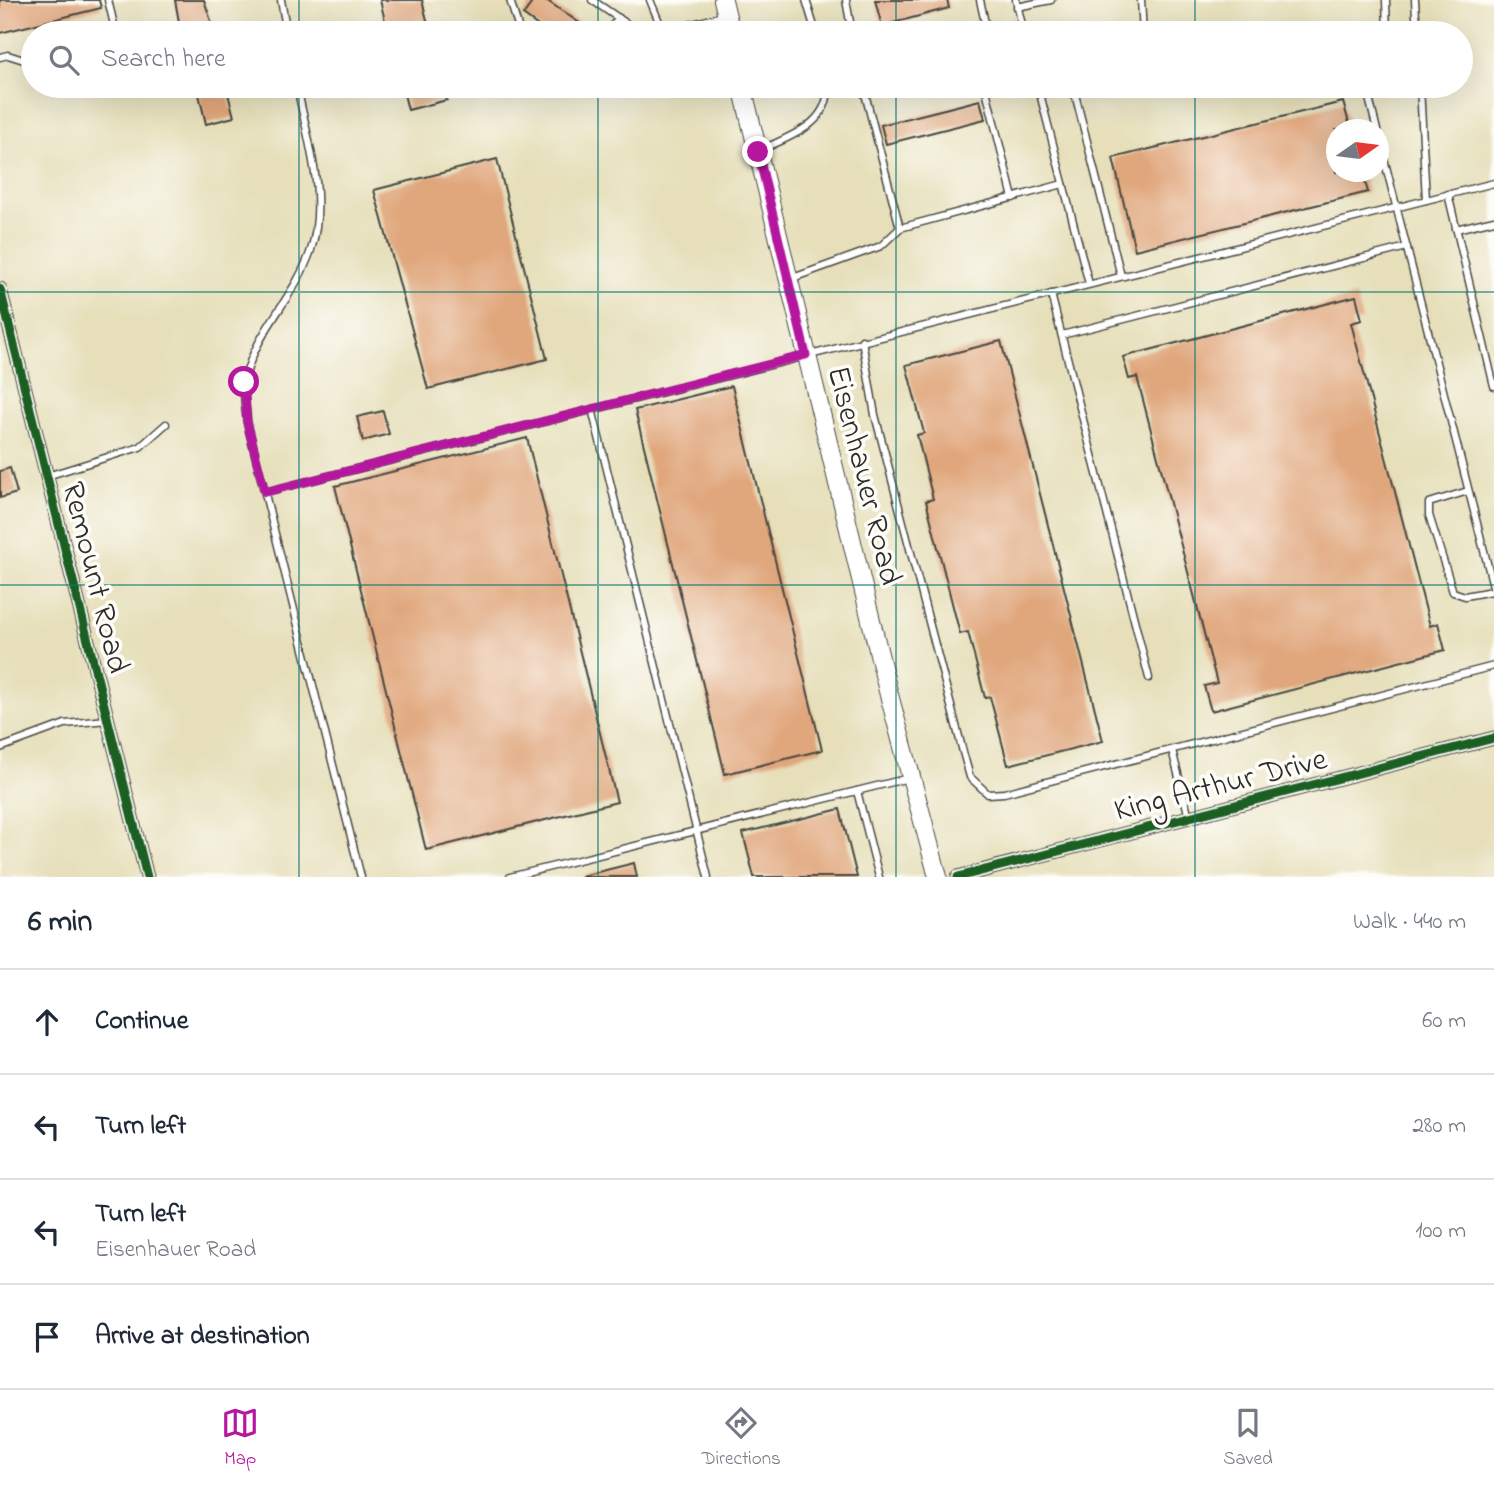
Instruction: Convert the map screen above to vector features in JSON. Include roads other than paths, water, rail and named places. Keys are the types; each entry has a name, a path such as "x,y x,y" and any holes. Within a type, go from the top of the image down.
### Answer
{"main road":[{"name":"Eisenhauer Road","path":"745,98 806,355 938,877"}],"street":[{"name":"Remount Road","path":"0,289 147,877"},
{"name":"King Arthur Drive","path":"958,877 1494,738"}],"lane":[{"path":"108,0 113,21"},
{"path":"281,0 285,21"},
{"path":"510,0 516,21"},
{"path":"592,0 603,3 623,21"},
{"path":"650,0 659,21"},
{"path":"806,0 812,21"},
{"path":"845,0 849,21"},
{"path":"980,0 983,21"},
{"path":"1017,4 1051,0"},
{"path":"1141,0 1142,21"},
{"path":"1386,0 1387,21"},
{"path":"1415,0 1416,21"},
{"path":"685,21 725,7"},
{"path":"0,57 8,55 21,59"},
{"path":"299,98 317,188 317,222 310,252 253,355 244,382 247,422 361,877"},
{"path":"758,152 813,124 824,110 826,98"},
{"path":"866,98 900,228"},
{"path":"988,98 1013,198"},
{"path":"1041,98 1089,284"},
{"path":"1076,98 1121,276"},
{"path":"1369,98 1374,119"},
{"path":"1421,98 1426,200"},
{"path":"1389,177 1493,590 1465,596 1453,593 1429,514 1429,503 1468,491"},
{"path":"265,492 1494,183"},
{"path":"788,280 881,246 900,228 1063,184"},
{"path":"1448,194 1494,386"},
{"path":"1456,229 1494,220"},
{"path":"1062,335 1407,247"},
{"path":"1051,294 1149,678"},
{"path":"862,340 875,415 970,777 988,794 1004,793 1494,666"},
{"path":"592,409 708,877"},
{"path":"47,476 140,447 166,424"},
{"path":"0,748 65,724 107,720"},
{"path":"1172,750 1189,817"},
{"path":"510,877 911,778"},
{"path":"857,791 879,877"}]}
